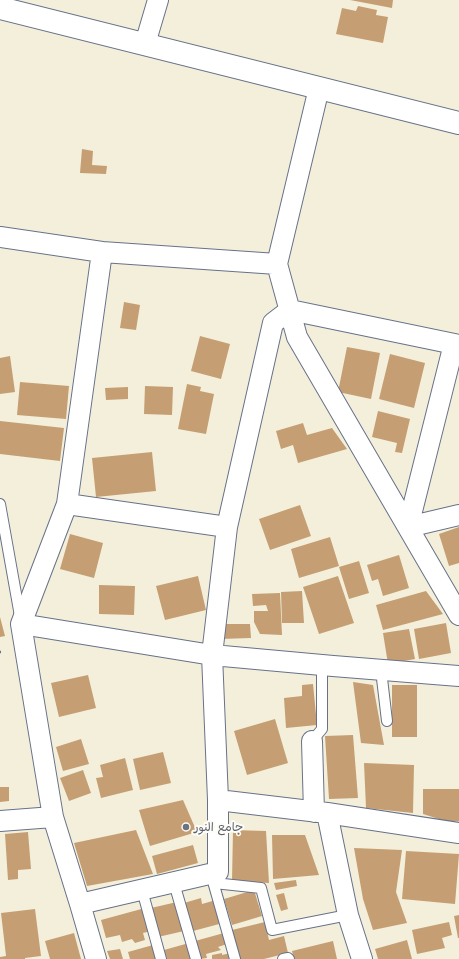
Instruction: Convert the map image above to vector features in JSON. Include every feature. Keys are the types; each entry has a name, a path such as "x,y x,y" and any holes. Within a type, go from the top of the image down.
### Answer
{"main road":[{"path":"0,8 459,123"}],"street":[{"path":"145,44 158,0"},
{"path":"320,88 277,264 297,336 459,615"},
{"path":"0,237 102,252 277,264"},
{"path":"96,959 53,817 22,624 67,504 102,252"},
{"path":"80,904 174,883 212,879 218,872 218,800 212,655 227,527 273,323 290,310 456,344 408,527"},
{"path":"67,504 227,527"},
{"path":"408,527 459,514"},
{"path":"22,624 212,655 459,676"},
{"path":"312,741 320,813 348,915 362,959"},
{"path":"218,800 459,833"},
{"path":"0,821 53,817"}],"lane":[{"path":"0,504 22,624"},
{"path":"312,741 322,729 322,665"},
{"path":"382,670 387,721"},
{"path":"235,959 212,879 261,888 272,930 348,915"},
{"path":"174,883 196,959"},
{"path":"142,890 161,959"},
{"path":"283,959 289,959"}],"building":[{"path":"350,0 393,0 392,8"},
{"path":"358,6 377,10 376,15 388,17 383,43 336,34 342,8 356,11"},
{"path":"82,149 93,151 92,165 107,166 106,174 80,173"},
{"path":"124,302 140,305 136,330 120,328"},
{"path":"200,336 230,344 221,379 191,371"},
{"path":"347,347 380,353 371,399 338,392"},
{"path":"390,354 425,363 414,408 379,399"},
{"path":"10,356 15,392 0,394 0,358"},
{"path":"20,382 69,386 66,419 17,415"},
{"path":"187,384 201,387 200,391 214,394 206,434 178,429"},
{"path":"145,386 173,387 172,415 144,414"},
{"path":"128,387 128,399 106,400 105,388"},
{"path":"378,411 410,419 402,453 395,452 397,443 372,437"},
{"path":"0,421 64,428 60,461 0,454"},
{"path":"303,423 307,435 332,428 347,449 298,463 293,445 281,449 276,431"},
{"path":"152,452 156,491 96,497 92,458"},
{"path":"300,505 311,536 270,550 259,519"},
{"path":"459,527 459,563 449,566 439,534"},
{"path":"70,534 103,543 94,578 60,569"},
{"path":"330,537 339,566 299,578 291,549"},
{"path":"399,555 409,588 383,596 378,579 372,581 367,565"},
{"path":"359,561 369,593 349,599 339,567"},
{"path":"198,576 206,610 165,620 156,586"},
{"path":"338,576 354,623 319,634 303,587"},
{"path":"99,585 135,586 134,615 99,614"},
{"path":"302,591 304,623 282,623 281,592"},
{"path":"426,591 443,614 383,630 376,605"},
{"path":"280,593 282,635 260,634 254,622 254,611 268,611 266,605 253,606 252,594"},
{"path":"0,617 5,636 0,637"},
{"path":"446,623 451,653 419,659 414,629"},
{"path":"220,624 250,624 251,638 220,639"},
{"path":"409,629 415,659 388,664 383,633"},
{"path":"88,675 96,708 59,717 51,683"},
{"path":"353,682 373,685 384,745 361,743"},
{"path":"313,684 317,725 286,728 284,698 302,696 302,685"},
{"path":"392,685 417,685 417,737 392,737"},
{"path":"275,719 288,763 247,775 234,731"},
{"path":"353,735 358,798 329,799 325,736"},
{"path":"81,739 89,764 63,771 56,747"},
{"path":"163,752 171,783 140,790 133,759"},
{"path":"125,758 133,790 101,798 96,778 103,777 100,765"},
{"path":"364,763 414,765 413,813 366,808"},
{"path":"83,770 91,793 69,801 60,778"},
{"path":"0,787 9,787 9,801 0,802"},
{"path":"423,789 459,789 459,821 445,821 423,814"},
{"path":"183,800 197,832 150,846 139,810"},
{"path":"136,830 153,874 87,886 74,843"},
{"path":"233,830 266,831 269,883 232,881"},
{"path":"28,832 31,869 18,870 18,879 8,880 5,834"},
{"path":"272,835 305,835 319,875 273,879"},
{"path":"193,845 198,863 157,874 152,856"},
{"path":"354,848 402,850 396,892 407,923 373,930 363,899"},
{"path":"406,851 459,854 455,904 402,899"},
{"path":"296,880 297,886 276,890 274,883"},
{"path":"254,890 262,916 232,925 224,899"},
{"path":"284,893 288,909 281,911 276,895"},
{"path":"201,898 202,904 216,900 223,923 193,931 184,903"},
{"path":"177,902 184,931 158,937 151,908"},
{"path":"145,908 151,931 143,933 145,940 135,943 132,939 122,942 120,935 106,938 101,920"},
{"path":"35,909 41,956 25,959 0,959 0,957 6,956 1,913"},
{"path":"459,915 459,938 458,938 454,916"},
{"path":"265,922 269,940 284,936 288,953 264,959 239,959 232,930"},
{"path":"449,922 452,935 442,938 445,948 417,954 412,930"},
{"path":"74,933 81,959 50,959 45,941"},
{"path":"224,933 227,944 218,947 221,950 206,954 207,958 200,959 195,941"},
{"path":"407,940 412,959 378,959 375,949"},
{"path":"333,941 337,959 294,959 292,951"},
{"path":"189,943 194,959 167,959 164,950"},
{"path":"153,945 157,959 130,959 128,952"},
{"path":"120,949 123,959 110,959 107,951"},
{"path":"222,953 222,955 231,953 233,959 212,959 212,955"}],"place":[{"name":"جامع النور","path":"186,827"}]}
